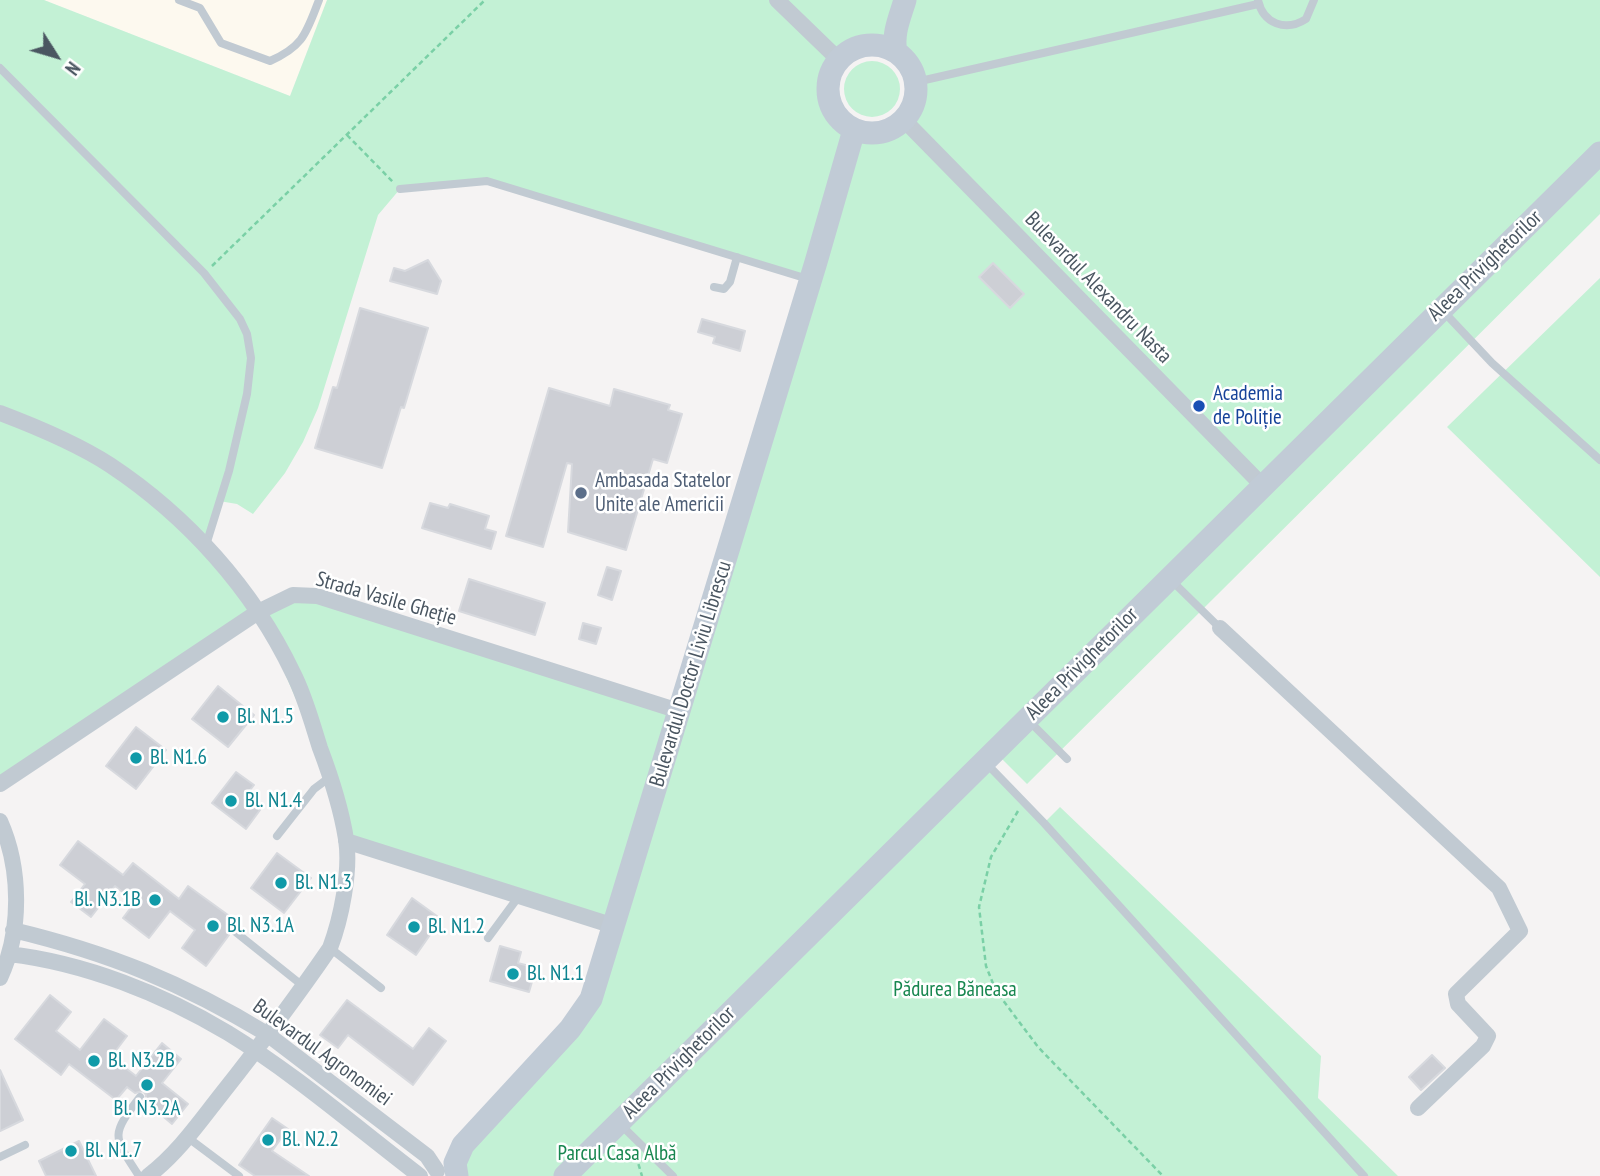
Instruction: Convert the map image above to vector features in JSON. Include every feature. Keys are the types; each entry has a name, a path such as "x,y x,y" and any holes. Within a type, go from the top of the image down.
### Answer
{"street":[{"path":"778,0 839,60"},
{"path":"872,45 882,30 891,0"},
{"path":"896,52 894,42 905,0"},
{"path":"872,45 896,52 907,62 916,82 915,99 904,120 889,130 875,133 854,130 836,114 829,100 828,87 831,74 839,60 851,51 872,45"},
{"name":"Bulevardul Alexandru Nasta","path":"904,120 1262,485"},
{"name":"Bulevardul Doctor Liviu Librescu","path":"450,1172 463,1145 581,1015 591,999 811,280 854,130"},
{"name":"Aleea Privighetorilor","path":"565,1176 1600,153"},
{"path":"0,412 68,442 109,464 178,518 206,545 258,612 294,674 330,777 346,841 342,904 330,948 255,1051 187,1137 165,1163 148,1176"},
{"name":"Strada Vasile Gheție","path":"0,784 258,612 293,596 317,596 679,711"},
{"path":"1220,628 1499,888 1520,931 1457,994 1458,1004 1488,1036 1483,1046 1418,1108"},
{"path":"0,821 10,853 16,890 16,914 9,954 0,978"},
{"path":"346,841 614,926"},
{"name":"Bulevardul Agronomiei","path":"13,930 138,967 214,1003 267,1034 450,1172"},
{"name":"Bulevardul Agronomiei","path":"9,954 52,961 122,983 187,1011 255,1051 420,1176 450,1172"}],"lane":[{"path":"179,0 200,8 221,43 270,61 290,52 306,33 319,0"},
{"path":"916,82 1258,2 1269,21 1290,26 1306,19 1314,0"},
{"path":"0,68 204,273 240,318 247,334 251,358 247,394 229,471 206,545"},
{"path":"400,189 487,181 811,280"},
{"path":"714,287 724,289 730,282 737,257"},
{"path":"1441,309 1492,363 1600,460"},
{"path":"1169,578 1220,628"},
{"path":"1027,719 1067,759"},
{"path":"984,761 1364,1176"},
{"path":"277,836 314,789 330,777"},
{"path":"488,938 519,896"},
{"path":"233,930 303,986"},
{"path":"330,948 381,988"},
{"path":"139,1176 120,1147 117,1134 121,1121 140,1097"},
{"path":"618,1123 673,1176"},
{"path":"187,1137 239,1176"},
{"path":"0,1157 25,1145"}],"path":[{"path":"204,273 485,0"},
{"path":"347,135 400,189"},
{"path":"1023,803 990,857 979,907 986,966 996,991 1038,1047 1163,1176"}],"shaded area":[{"path":"44,0 327,0 290,96"}],"green space":[{"path":"0,0 44,0 290,96 327,0 1600,0 1600,214 1027,784 994,751 984,761 1044,823 1060,807 1321,1056 1318,1098 1398,1176 457,1176 455,1170 570,1029 614,926 346,841 330,777 258,612 0,784","holes":["872,45 893,51 907,63 914,78 915,95 910,111 900,124 885,132 865,133 848,127 837,117 830,103 829,89 832,74 841,61 854,51","487,181 810,280 679,711 293,596 258,612 206,545 219,501 237,504 253,514 285,473 303,442 318,408 378,215 400,189"]},
{"path":"866,61 878,61 892,69 900,83 898,100 892,109 878,117 866,117 849,105 844,95 844,83 856,66"},
{"path":"1600,278 1600,577 1447,427"}],"building":[{"path":"428,260 441,281 437,294 390,281 394,268 405,271"},
{"path":"993,263 1024,294 1010,308 979,277"},
{"path":"360,308 428,328 404,408 401,407 382,468 315,448 333,387 337,388"},
{"path":"702,319 745,331 740,351 713,343 715,337 698,332"},
{"name":"Ambasada Statelor Unite ale Americii","path":"549,388 610,406 614,389 670,405 668,410 682,414 667,463 653,459 626,550 568,532 572,464 567,463 543,547 506,536"},
{"path":"430,503 448,508 450,504 489,516 485,529 496,532 491,549 422,528"},
{"path":"607,567 621,571 612,600 598,595"},
{"path":"469,579 545,603 535,635 459,611"},
{"path":"583,623 601,628 596,644 579,639"},
{"name":"Bl. N1.5","path":"218,686 254,715 228,747 192,719"},
{"name":"Bl. N1.6","path":"136,727 166,750 136,789 106,766"},
{"name":"Bl. N1.4","path":"236,772 254,785 244,798 260,810 246,829 212,803"},
{"path":"78,841 123,875 133,863 179,899 188,886 239,923 228,926 229,935 206,966 182,948 195,930 170,911 149,938 123,918 135,902 115,886 91,917 71,902 85,884 60,865"},
{"name":"Bl. N1.3","path":"277,853 311,878 284,913 251,888"},
{"name":"Bl. N1.2","path":"412,898 441,919 416,955 387,935"},
{"name":"Bl. N1.1","path":"500,946 521,952 518,963 536,968 529,992 490,981"},
{"path":"50,995 71,1012 56,1031 80,1050 104,1019 127,1036 111,1057 136,1076 162,1043 181,1059 162,1083 188,1104 172,1124 145,1101 146,1095 143,1091 135,1093 127,1087 116,1100 69,1064 61,1075 15,1039"},
{"path":"347,1000 413,1049 429,1028 446,1041 413,1085 348,1035 338,1048 320,1035"},
{"path":"1432,1055 1445,1068 1421,1090 1409,1077"},
{"path":"0,1070 23,1120 0,1131"},
{"name":"Bl. N2.2","path":"272,1118 288,1129 272,1151 309,1176 255,1176 239,1165"},
{"name":"Bl. N1.7","path":"79,1141 96,1176 46,1176 39,1161"}],"place":[{"name":"Academia de Poliție","path":"1199,406"},
{"name":"Ambasada Statelor Unite ale Americii","path":"581,493"},
{"name":"Bl. N1.5","path":"223,717"},
{"name":"Bl. N1.6","path":"136,758"},
{"name":"Bl. N1.4","path":"231,801"},
{"name":"Bl. N1.3","path":"281,883"},
{"name":"Bl. N3.1B","path":"155,900"},
{"name":"Bl. N3.1A","path":"213,926"},
{"name":"Bl. N1.2","path":"414,927"},
{"name":"Bl. N1.1","path":"513,974"},
{"name":"Bl. N3.2B","path":"94,1061"},
{"name":"Bl. N3.2A","path":"147,1085"},
{"name":"Bl. N2.2","path":"268,1140"},
{"name":"Bl. N1.7","path":"71,1151"}],"park label":[{"name":"Pădurea Băneasa","path":"955,990"},
{"name":"Parcul Casa Albă","path":"617,1154"}]}
